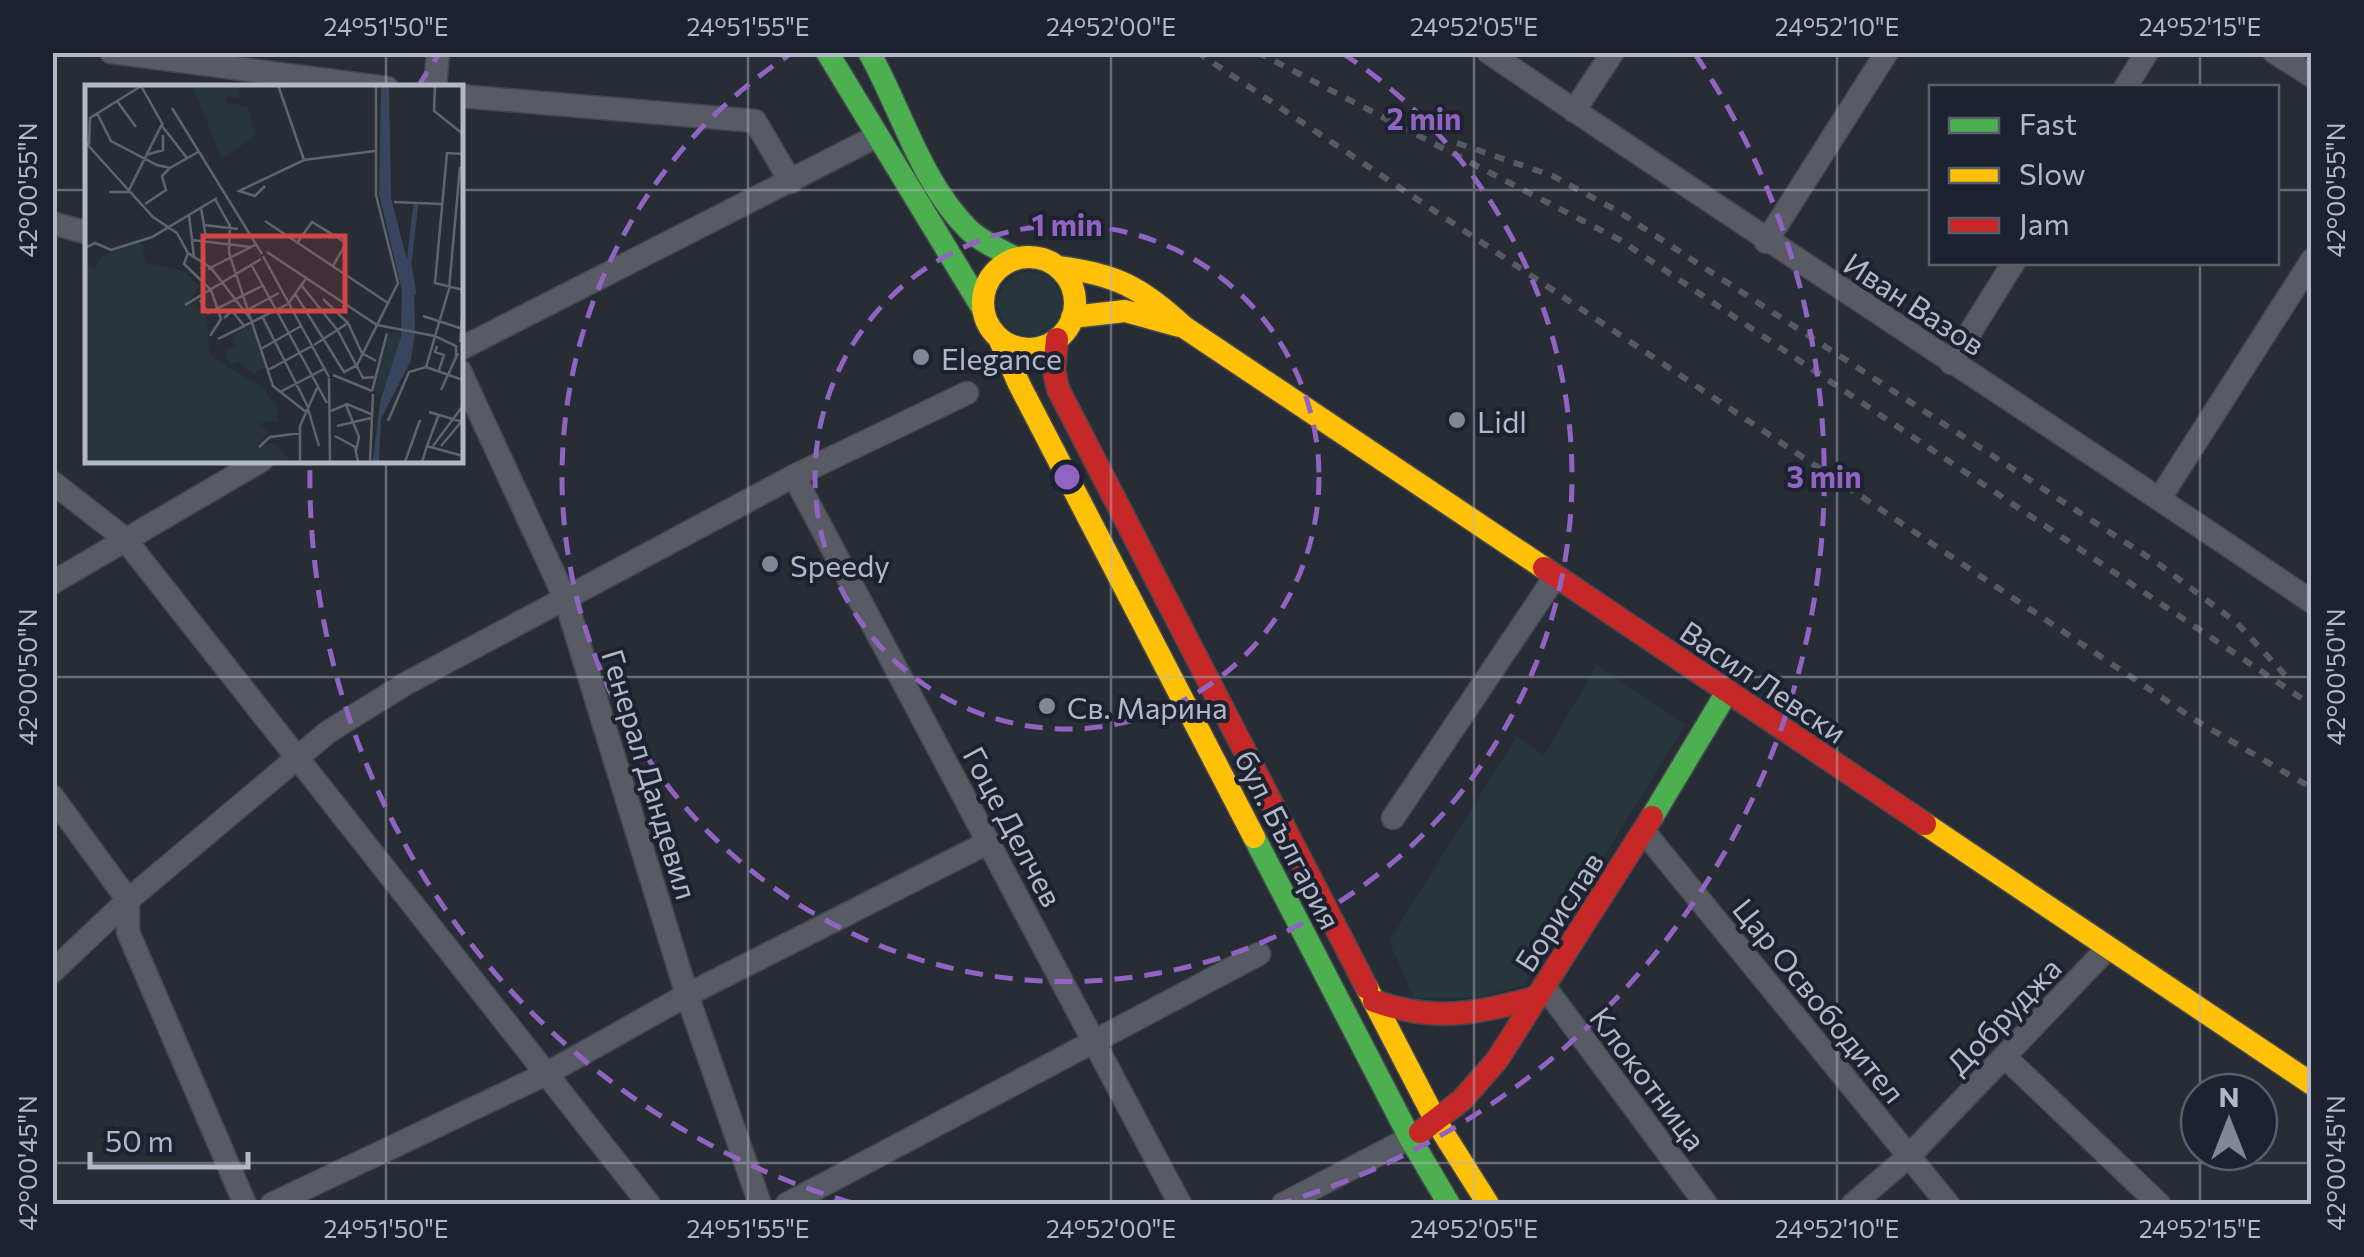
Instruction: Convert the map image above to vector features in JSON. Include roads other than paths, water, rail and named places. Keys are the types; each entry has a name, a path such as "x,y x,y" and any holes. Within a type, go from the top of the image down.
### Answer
{"main road":[{"path":"827,52 999,338 1023,348 1045,346 1057,340 1072,316 1073,290 1058,267 1031,256 1016,258 1002,265 986,284 983,308"},
{"path":"869,52 956,214 977,236 1016,258"},
{"name":"Васил Левски","path":"1058,267 1108,273 1149,293 1184,328 2312,1084"},
{"name":"Васил Левски","path":"1072,316 1126,311 1184,328"},
{"name":"бул. България","path":"999,338 1088,520 1410,1138 1449,1204"},
{"name":"бул. България","path":"1057,340 1054,370 1058,389 1438,1123 1488,1204"},
{"name":"Борислав","path":"1410,1138 1438,1123 1476,1088 1645,832 1727,692"},
{"path":"1374,1001 1404,1013 1452,1016 1482,1012 1541,992"}],"street":[{"path":"111,52 364,85"},
{"path":"435,85 438,52"},
{"name":"Иван Вазов","path":"1488,52 1766,242 2160,498 2312,602"},
{"path":"1574,111 1613,52"},
{"path":"1766,242 1887,52"},
{"path":"2127,85 2147,52"},
{"path":"2274,52 2312,76"},
{"path":"462,96 755,122 790,182"},
{"path":"462,348 877,136"},
{"path":"52,222 85,232"},
{"path":"2160,498 2312,260"},
{"path":"1951,362 2012,265"},
{"name":"Генерал Дандевил","path":"462,375 565,598 688,995 760,1204"},
{"path":"52,972 128,900 328,732 407,683 794,476 967,393"},
{"path":"52,582 258,462"},
{"name":"Гоце Делчев","path":"794,476 1180,1204"},
{"path":"52,482 124,538 650,1204"},
{"path":"1394,818 1555,576"},
{"path":"52,796 128,900 128,932 245,1204"},
{"name":"Цар Освободител","path":"1645,832 1948,1204"},
{"path":"272,1204 546,1074 688,995 989,842"},
{"name":"Добруджа","path":"1853,1204 1909,1156 2108,948"},
{"path":"787,1204 1259,954"},
{"name":"Клокотница","path":"1541,992 1706,1204"},
{"path":"2005,1057 2158,1204"},
{"path":"1283,1204 1410,1138"}],"railway":[{"path":"1197,52 2200,723 2312,788"},
{"path":"1257,52 1620,240 2310,704"},
{"path":"1457,143 1553,176 1616,210 2160,565 2237,623 2285,675"}],"place":[{"name":"Elegance","path":"921,357"},
{"name":"Lidl","path":"1457,420"},
{"name":"Speedy","path":"770,564"},
{"name":"Св. Марина","path":"1047,706"}]}
